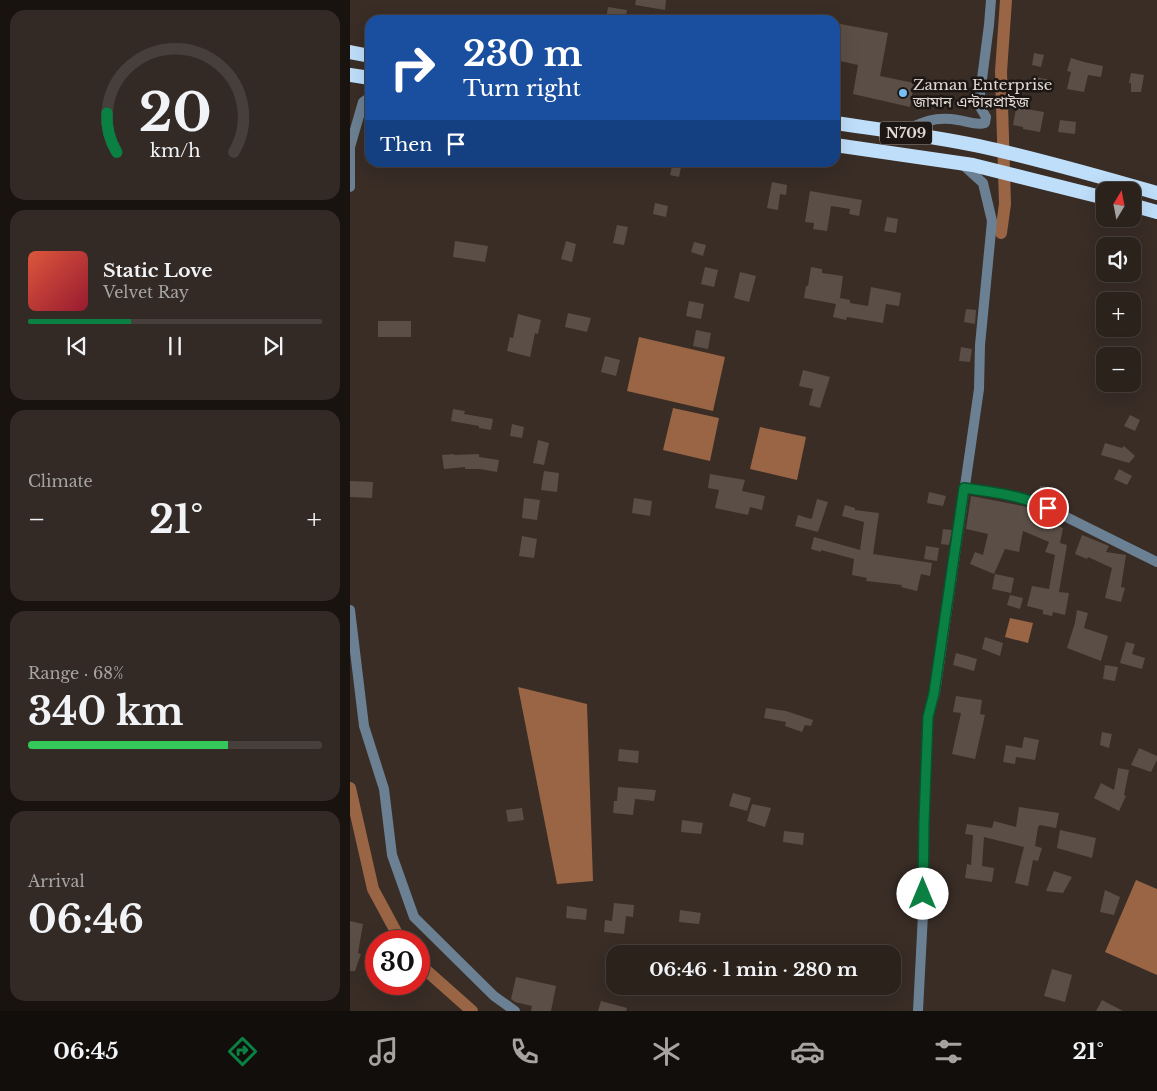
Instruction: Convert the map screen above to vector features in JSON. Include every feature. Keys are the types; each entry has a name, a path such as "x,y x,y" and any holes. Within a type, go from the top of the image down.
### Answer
{"highway":[{"path":"350,52 365,55"},
{"path":"350,75 365,77"},
{"name":"N709","path":"840,125 978,146 1036,159 1157,193"},
{"name":"N709","path":"840,146 967,164 1096,196"},
{"path":"1141,208 1157,212"}],"street":[{"path":"902,133 922,122 940,119 956,119 978,124 985,123 986,117 979,102 990,25 991,0"},
{"path":"350,187 350,147 365,101"},
{"path":"918,1011 923,914 928,717 934,693 979,389 980,345 992,221 982,184 967,164"},
{"path":"964,488 1034,501 1157,562"},
{"path":"350,610 364,726 384,789 392,855 414,917 494,996 515,1011"}],"shaded area":[{"path":"639,337 725,357 713,411 627,391"},
{"path":"673,408 719,418 710,461 663,450"},
{"path":"760,427 806,437 797,480 750,469"},
{"path":"1010,618 1033,623 1028,643 1005,637"},
{"path":"518,687 587,704 593,881 557,884"},
{"path":"1136,880 1157,889 1157,975 1105,952"}],"building":[{"path":"636,0 666,0 665,10 635,5"},
{"path":"608,7 627,10 626,15 607,15"},
{"path":"840,24 888,33 880,76 914,83 910,107 853,94 858,65 840,61"},
{"path":"1034,53 1044,55 1041,67 1032,65"},
{"path":"1071,58 1103,66 1101,77 1088,75 1084,92 1067,89 1071,72 1067,71"},
{"path":"1131,73 1144,75 1141,92 1131,92 1131,83 1129,83"},
{"path":"1035,77 1051,80 1049,89 1033,86"},
{"path":"1017,103 1026,105 1026,109 1044,112 1040,132 1013,125"},
{"path":"1060,120 1076,122 1075,134 1058,132"},
{"path":"672,167 681,167 679,177 670,175"},
{"path":"772,182 787,185 786,195 780,194 778,210 767,208"},
{"path":"810,191 862,200 859,216 849,214 850,209 831,206 827,231 813,229 814,223 805,222"},
{"path":"655,203 668,206 666,217 653,214"},
{"path":"887,217 898,219 896,233 884,231"},
{"path":"617,225 628,227 624,245 613,243"},
{"path":"455,241 488,246 485,262 453,257"},
{"path":"566,241 576,244 572,262 561,259"},
{"path":"694,242 706,245 703,256 691,252"},
{"path":"705,267 718,270 714,287 701,284"},
{"path":"811,267 822,269 822,273 843,276 840,298 850,300 850,303 868,306 871,287 901,293 899,306 886,304 883,323 847,317 846,320 833,317 836,304 804,298"},
{"path":"740,272 756,276 749,302 734,298"},
{"path":"689,301 704,304 701,319 686,316"},
{"path":"966,309 976,310 975,324 964,322"},
{"path":"568,313 591,318 587,332 565,327"},
{"path":"518,314 541,320 538,334 535,333 530,357 507,351 510,337 513,338"},
{"path":"378,321 411,321 411,337 378,337"},
{"path":"696,330 711,333 708,349 693,346"},
{"path":"961,347 972,349 970,362 959,361"},
{"path":"605,356 620,360 616,376 601,372"},
{"path":"803,370 830,377 820,408 809,405 813,389 799,386"},
{"path":"453,409 465,411 464,414 493,419 491,430 451,421"},
{"path":"1130,415 1140,420 1135,431 1124,426"},
{"path":"512,424 524,427 522,438 510,436"},
{"path":"538,440 549,443 544,465 533,463"},
{"path":"1105,443 1122,448 1124,446 1135,456 1129,463 1101,455"},
{"path":"479,454 479,457 499,460 497,472 465,469 465,467 444,469 442,455"},
{"path":"1119,469 1132,476 1127,485 1114,479"},
{"path":"544,471 559,473 557,492 541,490"},
{"path":"710,474 745,480 742,491 765,496 762,510 750,507 748,515 715,508 719,490 708,488"},
{"path":"350,481 373,482 372,498 350,497"},
{"path":"1040,486 1054,488 1052,502 1038,495"},
{"path":"929,492 946,496 943,506 927,503"},
{"path":"971,496 1023,506 1057,520 1056,525 1063,528 1060,543 1067,545 1059,592 1069,593 1065,615 1053,612 1052,616 1043,614 1043,610 1027,606 1032,586 1049,589 1055,555 1045,552 1049,542 1023,531 1019,552 1005,549 994,574 970,564 975,552 983,555 988,534 966,529"},
{"path":"524,498 540,500 537,520 522,518"},
{"path":"634,498 652,501 650,516 632,513"},
{"path":"817,499 828,502 818,532 795,526 798,515 812,518"},
{"path":"845,505 855,508 855,510 879,513 873,554 932,563 930,576 921,574 917,591 901,587 902,585 866,581 867,578 852,575 854,559 811,549 814,537 860,550 864,522 842,516"},
{"path":"943,529 952,530 949,545 941,544"},
{"path":"1082,535 1109,546 1106,552 1126,555 1121,587 1125,588 1121,602 1105,598 1112,568 1088,557 1087,559 1075,554"},
{"path":"522,536 537,539 534,558 519,556"},
{"path":"926,546 939,548 937,561 924,559"},
{"path":"995,574 1014,578 1011,593 992,589"},
{"path":"1010,595 1023,598 1020,609 1007,605"},
{"path":"1077,610 1088,613 1084,628 1108,636 1101,661 1067,648"},
{"path":"985,637 1003,643 1000,656 982,649"},
{"path":"1126,642 1135,644 1132,654 1145,658 1142,669 1120,663"},
{"path":"956,653 977,659 974,671 953,665"},
{"path":"1105,665 1118,667 1115,681 1103,679"},
{"path":"956,696 982,700 980,714 985,715 975,759 952,754 961,713 953,712"},
{"path":"766,708 786,711 813,720 811,726 805,725 802,732 785,726 786,722 764,718"},
{"path":"1102,732 1112,734 1109,748 1100,745"},
{"path":"1024,737 1039,740 1035,760 1016,757 1015,764 1003,762 1006,745 1022,748"},
{"path":"1139,748 1157,756 1151,772 1131,765"},
{"path":"619,749 639,751 638,763 618,761"},
{"path":"1118,768 1129,770 1124,795 1126,796 1119,811 1094,798 1101,783 1114,790"},
{"path":"618,787 656,790 654,801 635,799 633,815 613,813 614,801 617,801"},
{"path":"733,793 751,798 747,811 729,806"},
{"path":"752,804 771,808 765,827 747,821"},
{"path":"1019,807 1059,813 1056,828 1040,825 1038,827 1035,846 1042,848 1038,861 1033,860 1028,886 1015,883 1024,847 984,837 982,866 994,868 992,882 965,878 967,864 971,865 973,835 965,834 967,824 992,828 994,821 1016,827"},
{"path":"522,808 524,820 508,822 506,810"},
{"path":"682,820 703,823 701,834 681,832"},
{"path":"1060,830 1096,838 1092,858 1057,848"},
{"path":"784,831 804,833 803,845 783,842"},
{"path":"1054,871 1072,877 1063,893 1046,891"},
{"path":"1105,890 1120,897 1114,915 1100,912"},
{"path":"614,903 634,905 633,917 626,916 624,934 604,932 605,920 612,921"},
{"path":"567,906 587,909 586,920 566,918"},
{"path":"680,910 701,913 699,924 679,922"},
{"path":"350,921 363,924 358,953 361,954 355,971 350,971"},
{"path":"1052,969 1072,975 1065,1002 1044,996"},
{"path":"516,977 556,986 551,1011 531,1011 532,1006 515,1002 511,999"},
{"path":"1102,1000 1123,1011 1096,1011"},
{"path":"601,1001 627,1008 626,1011 598,1011"}],"waterway":[{"path":"1001,233 1005,204 1001,72 1006,0"},
{"path":"350,788 373,889 395,930"},
{"path":"430,974 472,1011"}],"place":[{"name":"Zaman Enterprise জামান এন্টারপ্রাইজ","path":"903,93"}],"route":[{"path":"923,894 928,717 934,693 964,488 1034,501 1048,508"}]}
